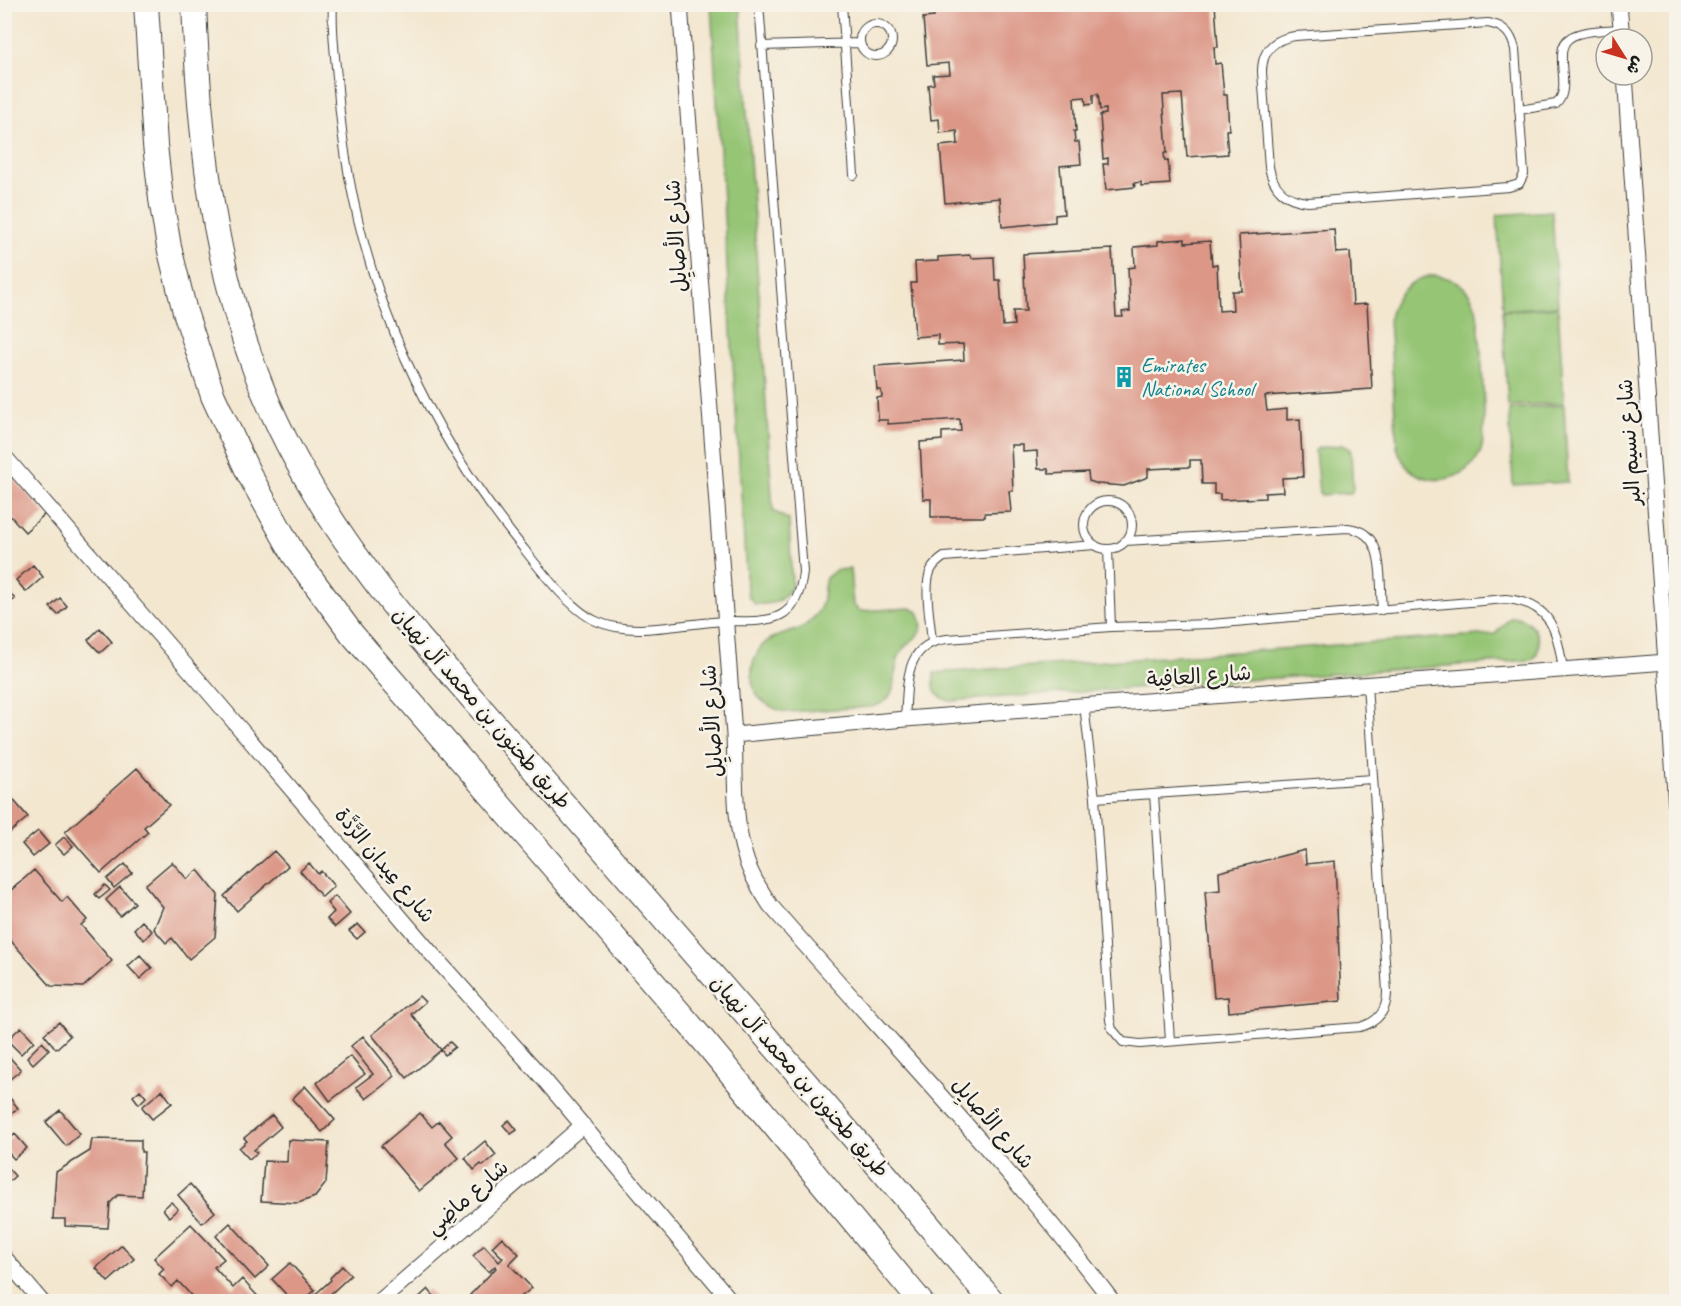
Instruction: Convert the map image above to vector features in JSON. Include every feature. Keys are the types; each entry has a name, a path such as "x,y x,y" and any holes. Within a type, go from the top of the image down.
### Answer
{"main road":[{"path":"146,4 155,145 161,199 169,247 185,312 213,396 249,474 294,555 352,634 696,1032 921,1302"},
{"name":"طريق طحنون بن محمد آل نهيان","path":"194,4 205,157 213,215 229,288 255,371 271,408 308,481 329,516 368,574 418,636 905,1197 993,1302"}],"street":[{"name":"شارع الأصايِل","path":"680,4 726,621 739,828 745,856 755,882 770,905 986,1146 1060,1232 1113,1302"},
{"path":"1619,4 1621,27"},
{"name":"شارع نسيم البر","path":"1626,87 1677,807"},
{"name":"شارع عِيدان الرَّدَّة","path":"4,456 431,953 583,1125 732,1302"},
{"name":"شارع العافِية","path":"734,735 905,719 1667,662"},
{"name":"شارع ماضِي","path":"379,1302 583,1125"},
{"path":"4,1257 42,1302"}],"lane":[{"path":"333,4 338,94 353,203 364,246 390,326 425,403 482,495 527,554 573,605 594,621 607,626 633,629 726,621 765,622 788,610 797,599 801,587 803,572 759,4"},
{"path":"842,4 854,175"},
{"path":"1488,23 1507,30 1513,39 1519,110 1524,174 1520,183 1515,186 1297,201 1277,189 1271,178 1262,61 1266,50 1274,42 1284,37 1488,23"},
{"path":"880,24 892,35 892,45 880,56 870,56 860,43 861,33 869,25 880,24"},
{"path":"1519,110 1557,104 1561,100 1564,90 1563,48 1572,36 1579,33 1594,33"},
{"path":"761,46 860,43"},
{"path":"932,642 929,572 935,563 944,557 1095,544 1108,549 1115,548 1125,541 1132,526 1127,510 1113,501 1097,503 1091,508 1084,524 1085,532 1095,544"},
{"path":"1125,541 1359,529 1368,534 1377,552 1382,610"},
{"path":"1108,549 1111,627"},
{"path":"905,719 910,667 915,657 922,648 932,642 947,639 1111,627 1211,624 1506,599 1534,606 1546,615 1554,627 1563,669"},
{"path":"1084,705 1095,798 1112,1029 1123,1042 1132,1044 1360,1027 1375,1021 1381,1015 1387,1000 1387,992 1367,684"},
{"path":"1095,798 1372,779"},
{"path":"1154,794 1170,1041"}],"green space":[{"path":"711,5 740,5 773,511 789,520 792,586 781,599 767,604 755,604 747,591"},
{"path":"1552,211 1558,306 1503,310 1497,215"},
{"path":"1435,275 1456,281 1469,294 1476,307 1484,406 1483,443 1480,453 1466,470 1446,479 1431,479 1413,472 1405,464 1397,447 1389,319 1394,302 1404,289 1418,280"},
{"path":"1558,307 1564,403 1508,406 1502,311"},
{"path":"1564,405 1568,482 1513,485 1509,409"},
{"path":"1342,445 1349,448 1351,452 1353,489 1351,493 1321,495 1315,451 1318,448"},
{"path":"850,569 853,605 860,611 911,608 918,612 922,628 900,654 892,693 881,704 871,707 786,712 772,707 759,697 754,689 752,670 758,652 766,642 811,621 822,604 826,578 836,570"},
{"path":"1516,617 1529,623 1537,634 1538,648 1532,660 950,701 940,697 934,688 934,673 1495,634 1510,618"}],"building":[{"path":"933,4 1215,4 1218,47 1214,47 1215,64 1221,63 1224,95 1227,95 1228,154 1187,157 1182,94 1163,95 1167,153 1164,153 1165,161 1168,160 1170,184 1141,186 1141,182 1134,183 1135,187 1106,190 1103,164 1108,164 1108,158 1103,159 1100,115 1106,114 1106,109 1100,110 1098,94 1093,95 1093,104 1086,105 1085,97 1074,98 1075,142 1079,142 1081,164 1060,166 1064,214 1055,215 1055,222 1002,227 1000,198 945,203 940,146 958,144 957,131 940,133 939,119 931,120 928,85 934,84 933,75 950,74 949,63 927,65 923,18 934,17"},
{"name":"Emirates National School","path":"1334,229 1336,253 1350,252 1353,305 1367,304 1372,389 1265,396 1267,411 1287,409 1287,420 1300,419 1303,477 1282,478 1283,492 1265,493 1265,498 1220,500 1220,494 1214,494 1214,484 1202,484 1201,460 1190,460 1190,467 1148,469 1148,477 1124,486 1098,484 1089,481 1088,472 1049,474 1048,469 1038,469 1037,451 1023,452 1023,445 1011,445 1013,491 1009,491 1011,512 985,513 985,517 931,517 931,499 923,499 920,442 942,440 942,432 961,431 960,419 888,424 888,420 878,420 877,398 882,397 881,390 877,390 875,366 964,360 963,344 938,345 938,335 915,337 911,283 916,283 915,262 938,261 938,257 970,255 971,258 994,257 995,280 1000,280 1003,326 1014,325 1013,311 1026,311 1023,254 1112,249 1116,317 1123,317 1122,312 1130,311 1128,268 1135,267 1134,247 1158,245 1158,241 1185,239 1185,243 1210,241 1212,265 1217,264 1219,311 1233,310 1232,291 1242,291 1239,235"},
{"path":"13,477 45,514 25,532 4,509 4,484"},
{"path":"33,565 43,577 26,592 16,580"},
{"path":"4,587 15,599 4,608"},
{"path":"60,598 67,606 58,615 50,607"},
{"path":"100,628 112,642 100,653 88,640"},
{"path":"137,768 169,805 144,827 148,832 101,873 65,832"},
{"path":"4,789 28,817 7,835 4,832"},
{"path":"38,831 49,844 33,857 22,844"},
{"path":"64,837 73,846 64,854 55,845"},
{"path":"1305,850 1306,864 1335,861 1341,1001 1229,1012 1228,997 1214,998 1205,892 1220,890 1219,872"},
{"path":"274,851 288,866 237,911 224,896"},
{"path":"172,862 187,879 198,870 218,895 215,937 189,959 172,938 166,943 154,929 163,907 145,885"},
{"path":"309,863 318,874 321,871 334,886 322,897 300,871"},
{"path":"125,864 132,873 114,888 107,879"},
{"path":"34,870 62,902 67,897 87,920 81,925 112,961 83,987 51,986 4,933 4,916 9,892"},
{"path":"105,885 110,890 99,899 95,894"},
{"path":"120,887 135,903 120,916 106,900"},
{"path":"335,896 350,914 335,927 327,919 334,912 327,903"},
{"path":"142,921 152,931 144,940 134,929"},
{"path":"358,924 365,932 357,939 349,931"},
{"path":"140,955 152,968 140,979 128,966"},
{"path":"419,996 425,1002 411,1014 441,1050 407,1078 372,1035"},
{"path":"59,1022 70,1036 56,1049 44,1034"},
{"path":"21,1027 34,1041 21,1054 7,1040"},
{"path":"363,1036 395,1076 366,1099 356,1087 373,1074 351,1046"},
{"path":"42,1042 49,1049 33,1064 27,1057"},
{"path":"450,1042 455,1047 445,1055 441,1050"},
{"path":"4,1051 21,1070 4,1084"},
{"path":"350,1056 365,1074 330,1101 317,1083"},
{"path":"305,1086 335,1120 322,1132 292,1099"},
{"path":"140,1090 146,1097 139,1104 133,1096"},
{"path":"162,1090 172,1103 152,1119 142,1107"},
{"path":"9,1097 18,1108 4,1119 4,1100"},
{"path":"60,1110 80,1134 66,1146 46,1122"},
{"path":"420,1113 432,1127 439,1121 452,1136 445,1142 459,1158 419,1191 381,1146"},
{"path":"272,1115 281,1127 254,1150 257,1153 249,1159 239,1148 247,1141 244,1138"},
{"path":"509,1120 517,1130 511,1134 503,1125"},
{"path":"15,1134 27,1148 14,1159 4,1148 4,1144"},
{"path":"92,1139 141,1140 141,1152 144,1152 142,1196 118,1195 110,1203 108,1228 65,1226 65,1219 53,1219 56,1172 90,1151"},
{"path":"288,1140 329,1142 326,1183 315,1197 298,1203 261,1201 264,1161 287,1162"},
{"path":"485,1141 496,1155 474,1170 465,1158"},
{"path":"4,1164 15,1176 4,1186"},
{"path":"190,1184 215,1212 202,1223 178,1195"},
{"path":"171,1202 178,1209 169,1217 163,1209"},
{"path":"230,1223 269,1266 255,1279 216,1236"},
{"path":"191,1224 224,1259 214,1267 233,1288 242,1279 263,1302 197,1302 178,1281 172,1287 159,1274 164,1269 154,1258"},
{"path":"502,1237 519,1254 509,1264 532,1288 514,1302 470,1302 473,1298 470,1295 496,1268 495,1266 489,1272 473,1256 484,1245 499,1262 503,1258 492,1247"},
{"path":"122,1245 134,1259 108,1282 96,1268"},
{"path":"290,1263 315,1290 303,1302 293,1302 272,1279"},
{"path":"342,1266 351,1275 322,1302 312,1302 310,1299 331,1280 330,1278"},
{"path":"428,1289 439,1302 414,1302"}],"place":[{"name":"Emirates National School","path":"1124,377"}]}
